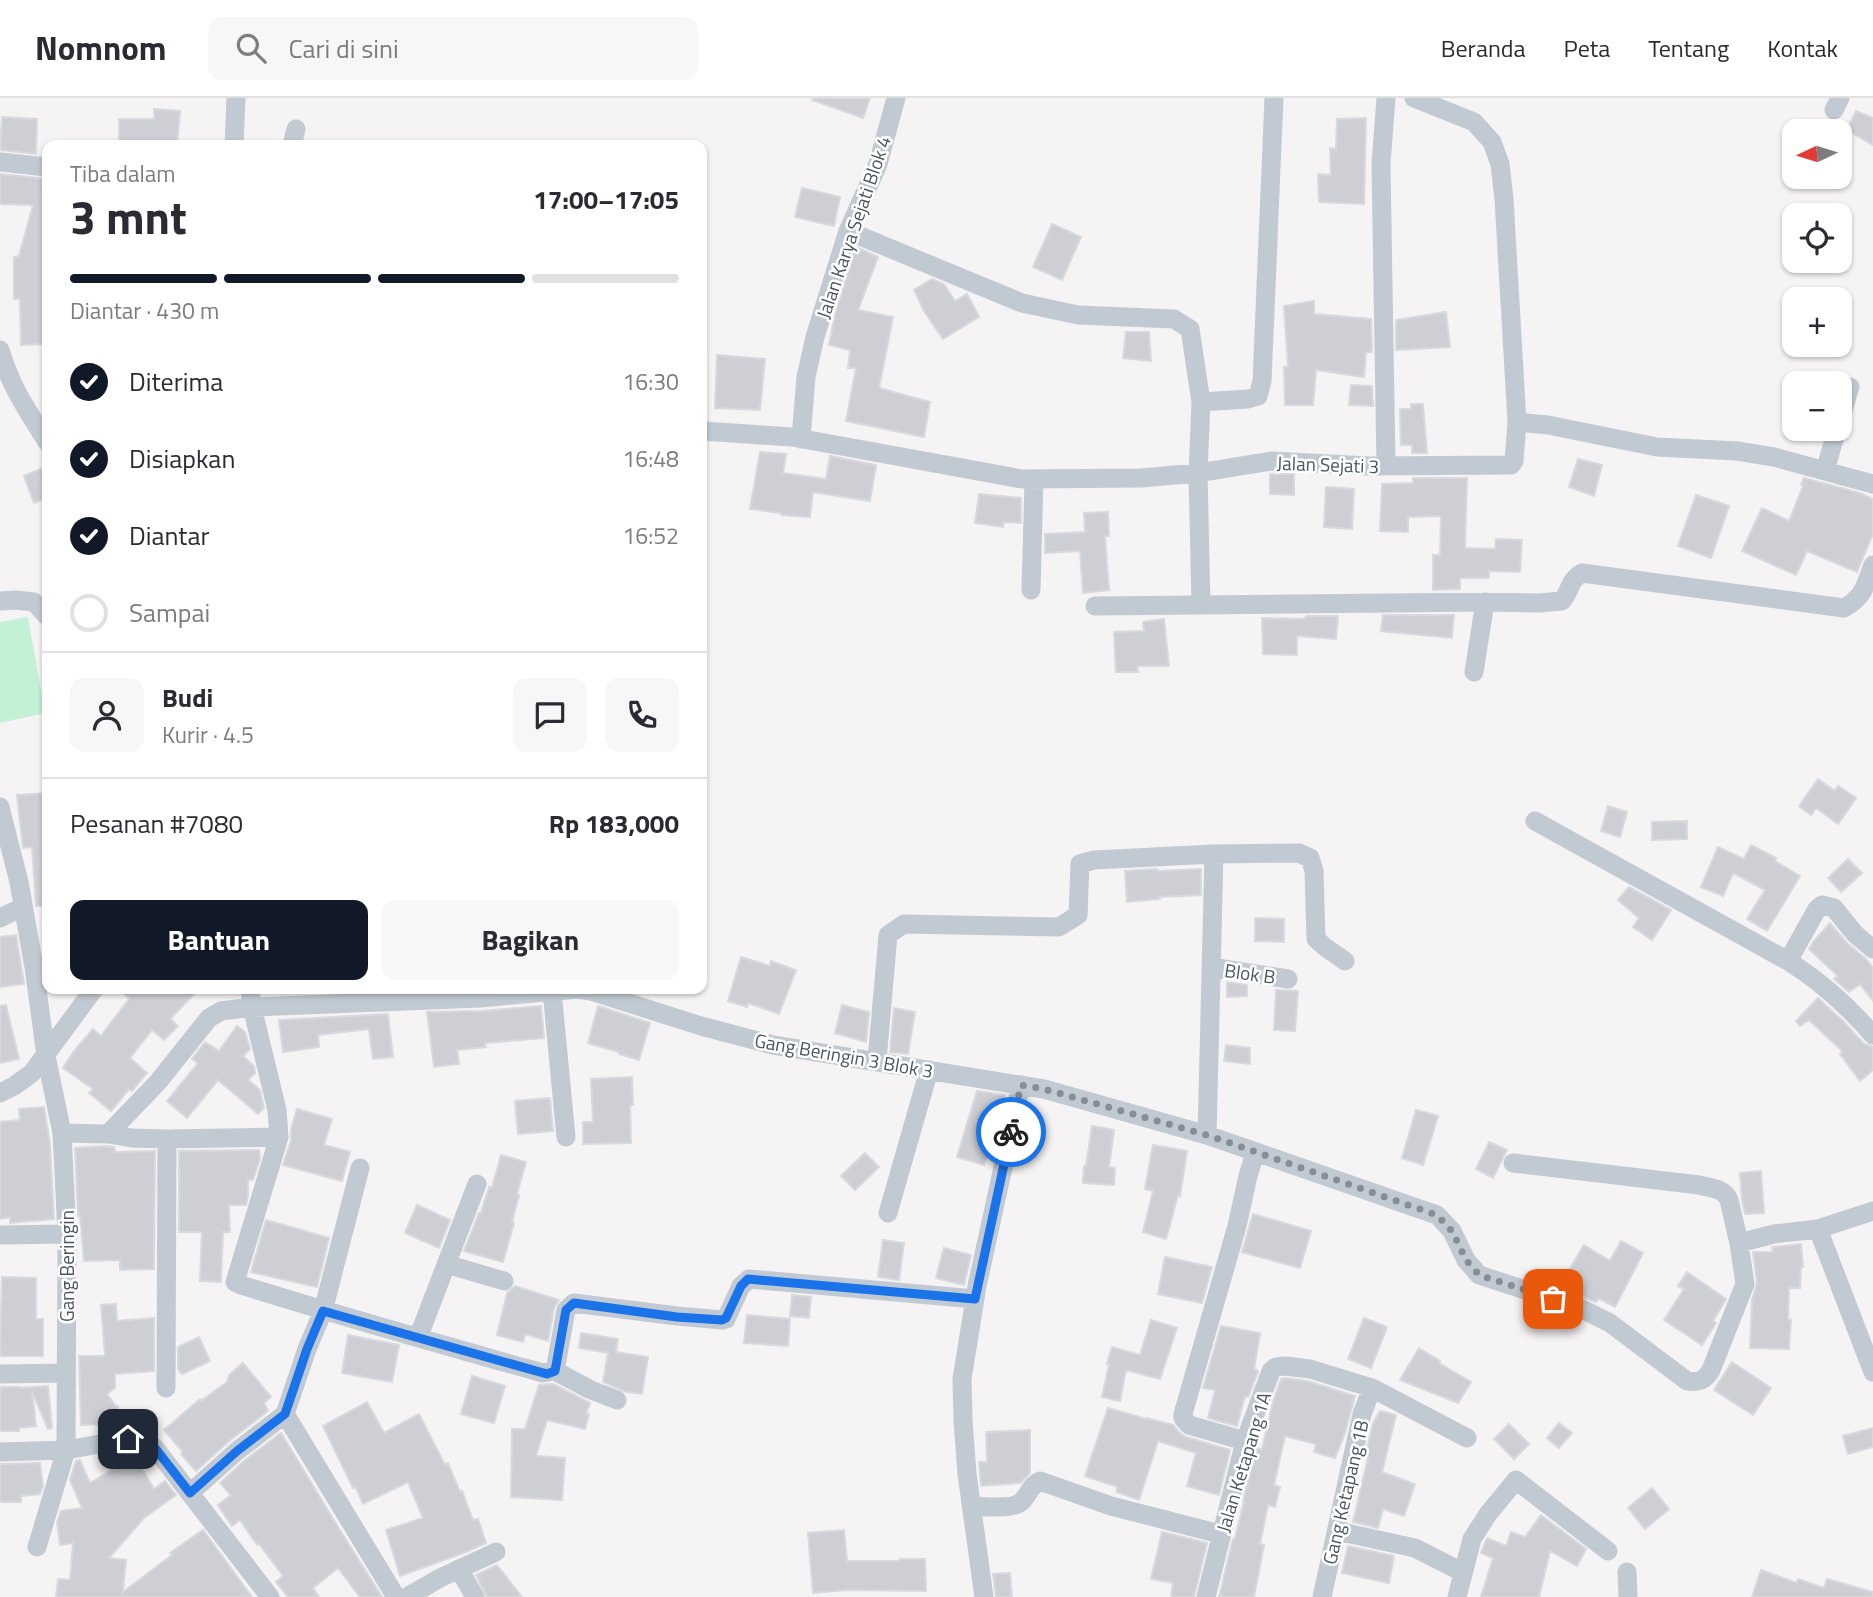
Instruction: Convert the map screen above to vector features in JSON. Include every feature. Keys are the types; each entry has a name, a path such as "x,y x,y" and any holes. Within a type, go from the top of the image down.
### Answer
{"street":[{"path":"233,140 236,98"},
{"name":"Jalan Karya Sejati Blok 4","path":"801,439 806,376 815,337 848,232 878,164 896,98"},
{"path":"1201,402 1258,396 1262,381 1274,98"},
{"path":"1386,98 1381,164 1386,466"},
{"path":"1414,98 1474,122 1492,142 1500,164 1517,422 1548,425 1657,447 1737,451 1773,457 1873,484"},
{"path":"0,162 42,166"},
{"path":"848,232 1022,303 1078,315 1174,319 1190,330 1201,402 1198,474 1201,605"},
{"path":"0,350 7,375 9,399 42,436"},
{"name":"Jalan Sejati 3","path":"707,431 801,439 1023,479 1141,478 1198,474 1271,461 1386,466 1511,465 1515,458 1517,422"},
{"path":"1825,471 1834,441"},
{"path":"1031,590 1034,479"},
{"path":"1095,606 1539,603 1562,601 1573,578 1582,573 1844,607 1862,595 1873,565"},
{"path":"0,601 34,602 42,611"},
{"path":"1474,672 1485,602"},
{"name":"Gang Beringin","path":"0,807 19,882 46,1056 62,1133 67,1234 66,1450 37,1547"},
{"path":"1535,821 1788,961 1810,975 1857,1016 1873,1035"},
{"path":"877,1061 888,935 904,924 1059,927 1078,915 1080,864 1094,860 1299,853 1310,858 1314,871 1316,939 1345,961"},
{"path":"1207,1135 1214,854"},
{"path":"1788,961 1816,909 1822,905 1834,908 1854,934 1873,949"},
{"path":"0,918 23,907"},
{"name":"Blok B","path":"1211,967 1288,978"},
{"path":"0,1093 32,1073 90,994"},
{"name":"Gang Beringin 3 Blok 3","path":"108,1134 158,1082 214,1014 251,998 435,994"},
{"path":"552,994 566,1137"},
{"name":"Gang Beringin 3 Blok 3","path":"600,994 701,1026 774,1045 1044,1089 1207,1135 1437,1215 1452,1231 1466,1260 1479,1275 1578,1307 1610,1323 1688,1381 1696,1382 1706,1378 1711,1370 1745,1284 1740,1242"},
{"path":"251,998 277,1110 279,1137 235,1282 418,1339 543,1373 555,1371 617,1400"},
{"path":"888,1213 929,1069"},
{"path":"984,1597 971,1506 962,1380 975,1299 1021,1085"},
{"path":"62,1133 167,1139 279,1137"},
{"path":"166,1388 167,1139"},
{"path":"1245,1441 1189,1425 1182,1414 1237,1226 1255,1153"},
{"path":"1513,1163 1699,1185 1721,1190 1730,1200 1740,1242 1774,1234 1818,1229 1873,1211"},
{"path":"190,1493 237,1451 285,1414 323,1311 360,1168"},
{"path":"418,1339 477,1184"},
{"path":"1818,1229 1873,1372"},
{"path":"0,1235 67,1234"},
{"path":"446,1264 504,1281"},
{"path":"555,1371 566,1310 574,1303 677,1317 722,1320 726,1318 741,1286 748,1279 975,1299"},
{"name":"Jalan Ketapang 1A","path":"1206,1597 1245,1441 1271,1371 1276,1367 1310,1369 1372,1388 1467,1438"},
{"path":"0,1374 66,1373"},
{"name":"Gang Ketapang 1B","path":"1322,1597 1362,1413 1372,1388"},
{"path":"285,1414 396,1597"},
{"path":"0,1452 66,1450 141,1438 155,1448 270,1597"},
{"path":"1457,1597 1472,1539 1488,1514 1516,1480 1608,1551"},
{"path":"971,1506 1016,1505 1040,1482 1111,1506 1220,1534"},
{"path":"1337,1531 1415,1548 1462,1572"},
{"path":"407,1597 440,1577 496,1552"},
{"path":"458,1569 475,1597"},
{"path":"1627,1572 1628,1597"}],"green space":[{"path":"28,617 42,696 42,714 0,723 0,622"}],"building":[{"path":"870,98 863,118 812,100"},
{"path":"154,109 180,111 177,140 119,140 119,119 154,119"},
{"path":"1856,111 1873,118 1873,145 1852,133 1852,119"},
{"path":"2,117 37,119 36,154 0,150"},
{"path":"1366,118 1364,204 1319,202 1318,174 1331,175 1330,148 1336,149 1337,119"},
{"path":"0,174 42,178 42,344 21,345 20,299 14,299 14,257 19,256 33,205 0,204"},
{"path":"802,188 840,197 834,226 795,217"},
{"path":"1052,224 1081,237 1062,280 1033,267"},
{"path":"856,247 878,257 858,310 893,317 879,388 930,402 924,437 846,421 856,368 848,368 850,350 829,345 835,315"},
{"path":"932,279 944,284 955,301 967,294 979,317 943,339 914,290"},
{"path":"1314,301 1314,314 1371,319 1372,352 1366,352 1364,377 1316,370 1313,405 1285,405 1284,367 1288,367 1284,306"},
{"path":"1446,312 1450,347 1396,350 1396,320"},
{"path":"1126,332 1149,332 1151,361 1123,358"},
{"path":"717,355 765,359 760,410 715,408"},
{"path":"1351,385 1372,386 1373,406 1349,405"},
{"path":"1411,404 1423,404 1427,453 1412,453 1412,445 1401,445 1400,409 1411,409"},
{"path":"760,452 786,454 783,473 826,479 830,456 876,465 870,501 813,492 810,517 750,509"},
{"path":"1578,459 1602,465 1594,496 1569,487"},
{"path":"42,468 42,500 34,503 24,476"},
{"path":"1270,474 1294,474 1294,495 1270,494"},
{"path":"1413,478 1467,478 1465,548 1495,549 1496,539 1522,540 1520,572 1489,571 1489,578 1460,578 1460,589 1433,590 1433,555 1440,555 1441,516 1408,517 1408,532 1380,531 1382,484 1413,483"},
{"path":"1804,478 1873,499 1873,534 1857,572 1807,551 1796,575 1742,551 1762,508 1789,521"},
{"path":"1326,487 1354,489 1352,529 1324,527"},
{"path":"979,494 1021,498 1021,523 1004,522 1003,527 975,523"},
{"path":"1696,495 1729,506 1711,558 1678,546"},
{"path":"1108,512 1109,536 1105,536 1109,590 1083,593 1080,551 1045,553 1045,534 1085,532 1084,513"},
{"path":"1383,615 1454,615 1452,638 1381,631"},
{"path":"1306,616 1338,616 1336,639 1297,636 1297,655 1263,654 1262,618 1305,619"},
{"path":"1164,619 1169,666 1137,666 1138,672 1116,672 1114,632 1144,631 1143,622"},
{"path":"1818,779 1835,791 1838,786 1856,798 1838,824 1816,808 1811,815 1799,806"},
{"path":"42,793 42,906 36,906 32,847 23,848 17,795"},
{"path":"1608,806 1627,812 1620,837 1601,831"},
{"path":"1687,821 1687,839 1652,840 1652,822"},
{"path":"1751,845 1776,858 1775,861 1800,876 1767,931 1747,919 1765,890 1733,873 1723,896 1701,887 1718,847 1744,859"},
{"path":"1848,859 1862,873 1841,892 1828,878"},
{"path":"1201,869 1201,895 1127,902 1125,871"},
{"path":"1629,887 1671,910 1652,940 1633,927 1639,918 1618,900"},
{"path":"1255,918 1284,919 1284,942 1255,941"},
{"path":"1830,923 1873,968 1873,1001 1860,984 1849,992 1834,979 1838,976 1809,949"},
{"path":"16,935 24,984 0,987 0,937"},
{"path":"741,957 770,966 771,961 796,970 779,1014 748,1003 747,1007 728,1001"},
{"path":"1227,982 1247,985 1247,996 1227,997"},
{"path":"1276,990 1298,991 1295,1031 1274,1030"},
{"path":"124,994 194,994 170,1019 178,1026 164,1040 152,1030 130,1058 147,1073 111,1111 89,1093 93,1089 63,1068 93,1029 101,1036 129,999"},
{"path":"1818,998 1864,1044 1873,1047 1873,1070 1860,1081 1840,1054 1843,1052 1809,1020 1800,1026 1796,1021"},
{"path":"6,1005 19,1059 0,1063 0,1006"},
{"path":"842,1005 869,1012 866,1042 835,1033"},
{"path":"541,1006 544,1038 485,1043 486,1047 457,1050 459,1064 434,1067 427,1012"},
{"path":"598,1006 650,1023 639,1060 588,1043"},
{"path":"894,1008 915,1012 908,1054 890,1052"},
{"path":"388,1014 393,1057 373,1059 369,1029 318,1035 319,1047 283,1052 279,1020"},
{"path":"237,1026 245,1032 250,1049 243,1056 254,1066 255,1073 248,1080 260,1090 264,1108 258,1114 218,1080 187,1118 167,1101 198,1063 192,1059 205,1042 219,1051"},
{"path":"1226,1045 1250,1048 1250,1064 1224,1061"},
{"path":"632,1077 631,1143 583,1144 583,1122 593,1122 591,1079"},
{"path":"977,1091 1005,1095 984,1165 957,1157"},
{"path":"550,1098 553,1131 518,1134 515,1101"},
{"path":"44,1107 50,1144 54,1219 10,1223 10,1217 0,1219 0,1122 20,1120 19,1109"},
{"path":"297,1109 332,1119 324,1145 350,1152 342,1181 283,1165"},
{"path":"1416,1110 1438,1116 1423,1165 1402,1158"},
{"path":"1092,1126 1114,1130 1109,1167 1115,1168 1114,1185 1083,1183"},
{"path":"1489,1142 1507,1150 1493,1178 1476,1169"},
{"path":"1153,1145 1187,1151 1180,1196 1178,1195 1166,1239 1143,1232 1153,1191 1145,1189"},
{"path":"114,1147 115,1152 155,1151 154,1269 120,1270 120,1260 84,1261 78,1216 75,1148"},
{"path":"259,1150 260,1159 253,1180 248,1180 246,1205 229,1205 230,1232 223,1232 221,1282 200,1281 202,1232 179,1232 179,1151"},
{"path":"865,1153 879,1167 855,1190 841,1176"},
{"path":"501,1155 526,1162 503,1262 464,1251 489,1187 492,1188"},
{"path":"1761,1171 1764,1213 1745,1214 1740,1173"},
{"path":"417,1205 450,1220 439,1248 405,1233"},
{"path":"1253,1214 1311,1231 1300,1268 1242,1252"},
{"path":"266,1220 329,1238 317,1287 251,1272"},
{"path":"883,1240 904,1243 899,1280 878,1277"},
{"path":"1621,1241 1643,1253 1615,1307 1598,1298 1596,1302 1560,1285 1584,1245 1610,1261"},
{"path":"1801,1244 1803,1267 1800,1288 1789,1288 1789,1349 1750,1348 1752,1300 1757,1283 1753,1252 1773,1252 1772,1247"},
{"path":"944,1248 971,1255 964,1285 936,1278"},
{"path":"1165,1257 1212,1267 1202,1303 1158,1294"},
{"path":"1687,1272 1726,1299 1713,1321 1716,1323 1702,1345 1664,1320 1684,1289 1678,1286"},
{"path":"2,1277 36,1278 36,1319 43,1319 43,1356 0,1356"},
{"path":"515,1286 559,1300 554,1308 548,1341 525,1334 523,1342 497,1335 507,1293"},
{"path":"792,1295 811,1297 809,1318 790,1316"},
{"path":"116,1304 117,1321 154,1318 154,1371 115,1374 115,1388 107,1394 118,1406 118,1424 81,1425 79,1356 105,1356 101,1305"},
{"path":"747,1315 790,1319 788,1346 744,1343"},
{"path":"1364,1318 1387,1327 1371,1368 1348,1359"},
{"path":"1151,1320 1177,1328 1160,1379 1126,1370 1120,1401 1102,1397 1112,1347 1140,1355"},
{"path":"1221,1326 1260,1333 1254,1369 1258,1372 1248,1397 1245,1396 1237,1426 1208,1418 1215,1390 1203,1388"},
{"path":"581,1333 618,1339 616,1352 648,1357 642,1394 626,1392 603,1382 608,1353 579,1348"},
{"path":"348,1335 399,1345 392,1382 342,1373"},
{"path":"199,1337 210,1361 182,1374 178,1369 178,1347"},
{"path":"1419,1348 1471,1382 1458,1403 1400,1380"},
{"path":"1732,1362 1771,1388 1753,1415 1714,1390"},
{"path":"243,1363 271,1397 264,1403 268,1411 196,1471 164,1430 200,1399 201,1401 227,1382 229,1375"},
{"path":"472,1376 505,1386 494,1423 461,1414"},
{"path":"1281,1379 1307,1381 1355,1396 1345,1433 1335,1458 1314,1452 1316,1444 1285,1436 1274,1485 1280,1487 1275,1507 1268,1505 1254,1597 1219,1597 1256,1448 1262,1449 1273,1402"},
{"path":"553,1384 590,1403 585,1429 547,1420 536,1456 565,1458 562,1500 511,1497 512,1429 525,1429 539,1385"},
{"path":"48,1386 52,1428 48,1429 32,1391 36,1426 19,1428 19,1431 0,1431 0,1387"},
{"path":"367,1402 384,1433 419,1414 445,1465 448,1463 473,1520 478,1519 486,1543 400,1576 386,1530 423,1518 408,1482 363,1504 323,1426"},
{"path":"1108,1408 1173,1425 1186,1437 1230,1450 1219,1495 1187,1486 1196,1453 1158,1441 1139,1500 1116,1492 1118,1487 1085,1476"},
{"path":"1380,1411 1396,1415 1382,1472 1415,1484 1404,1516 1383,1509 1378,1528 1353,1522 1373,1423"},
{"path":"1559,1423 1572,1433 1559,1448 1547,1438"},
{"path":"1509,1424 1529,1444 1514,1459 1494,1439"},
{"path":"1873,1428 1873,1447 1848,1454 1843,1436"},
{"path":"1030,1430 1030,1473 1020,1483 981,1486 979,1462 987,1462 986,1432"},
{"path":"281,1433 382,1597 360,1597 338,1568 313,1588 319,1597 288,1597 276,1582 283,1576 259,1544 257,1545 240,1520 232,1526 218,1505 231,1495 220,1483"},
{"path":"135,1456 154,1489 165,1481 176,1495 144,1518 109,1558 126,1560 123,1592 203,1530 252,1597 56,1597 58,1579 70,1580 73,1543 60,1545 57,1522 61,1511 82,1508 70,1480 76,1461 80,1460 90,1483"},
{"path":"40,1463 43,1486 40,1494 21,1496 21,1502 0,1502 0,1464"},
{"path":"1652,1488 1669,1509 1645,1529 1628,1508"},
{"path":"1541,1515 1586,1549 1577,1566 1550,1551 1539,1597 1481,1597 1493,1558 1481,1553 1487,1538 1506,1546 1511,1532 1525,1537"},
{"path":"844,1530 847,1561 925,1559 926,1591 847,1590 813,1593 808,1533"},
{"path":"1162,1532 1207,1543 1194,1597 1171,1597 1173,1583 1151,1579"},
{"path":"1348,1546 1394,1556 1389,1583 1342,1573"},
{"path":"497,1565 522,1597 487,1597 476,1575"},
{"path":"1761,1570 1797,1583 1798,1579 1824,1588 1827,1579 1873,1592 1873,1597 1752,1597"},
{"path":"1010,1573 1012,1597 996,1597 993,1574"}],"way so far":[{"path":"1011,1132 1021,1085 1044,1089 1207,1135 1437,1215 1452,1231 1466,1260 1479,1275 1553,1299"}],"route":[{"path":"128,1439 141,1438 155,1448 190,1493 237,1451 285,1414 323,1311 547,1374 555,1371 566,1310 574,1303 677,1317 722,1320 726,1318 741,1286 748,1279 975,1299 1011,1132"}]}
